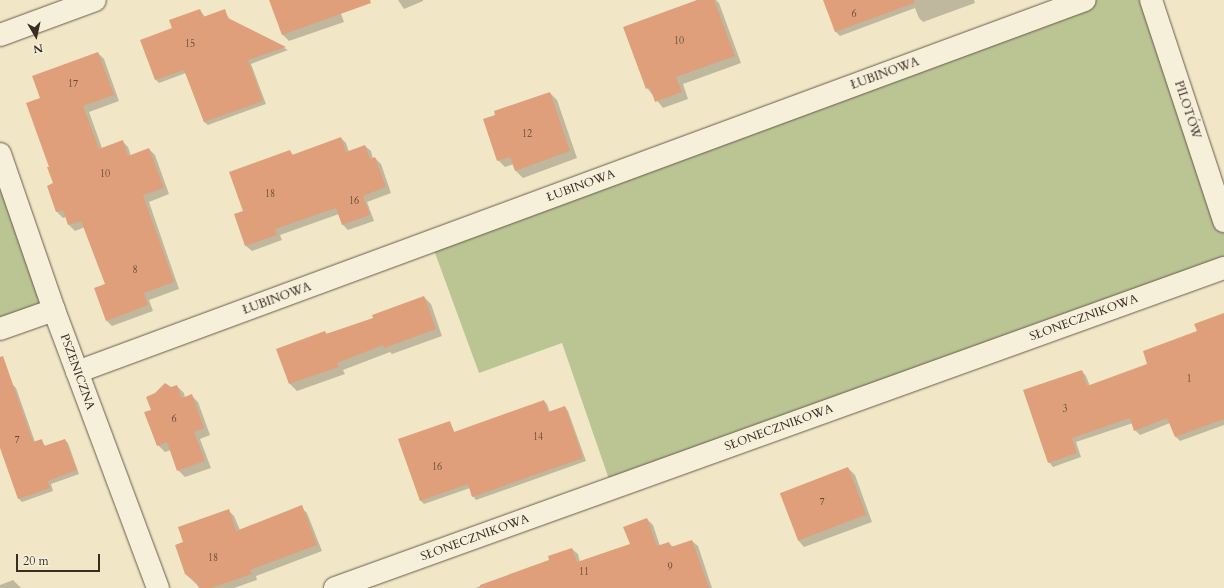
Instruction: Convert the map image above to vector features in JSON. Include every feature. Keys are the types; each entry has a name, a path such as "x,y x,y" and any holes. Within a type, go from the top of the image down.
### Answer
{"street":[{"path":"0,35 95,0"},
{"name":"ŁUBINOWA","path":"77,372 1085,0"},
{"name":"PILOTÓW","path":"1151,0 1224,221"},
{"name":"PSZENICZNA","path":"0,154 54,310 158,588"},
{"name":"SŁONECZNIKOWA","path":"335,588 1224,268"},
{"path":"0,329 54,310"}],"green space":[{"path":"1085,0 1151,0 1224,221 1224,268 612,488 562,343 479,373 431,242"},
{"path":"0,154 54,310 0,329"}],"building":[{"path":"269,0 370,0 371,3 282,35"},
{"path":"697,0 714,0 735,56 676,77 682,92 655,102 650,87 646,89 623,27"},
{"path":"823,0 914,0 914,3 835,32"},
{"path":"200,9 203,17 225,9 228,18 286,47 248,60 263,101 204,122 184,70 155,80 140,40 172,28 169,20"},
{"path":"98,52 114,95 83,106 99,149 123,140 128,156 149,148 164,188 143,195 174,282 144,293 148,305 106,321 94,288 105,284 81,221 68,225 63,210 56,212 47,186 53,183 47,167 49,167 26,103 40,98 32,76"},
{"path":"550,92 570,151 515,171 510,157 497,161 483,119 495,115 494,111"},
{"path":"341,137 346,152 365,145 370,159 375,157 386,187 363,196 370,215 342,225 336,208 275,229 277,235 245,246 234,214 243,211 229,172 290,150 292,155"},
{"path":"424,296 436,329 384,348 383,345 337,363 339,367 289,384 276,349 325,331 326,334 373,318 372,315"},
{"path":"1224,313 1224,419 1175,437 1167,418 1134,431 1130,418 1072,438 1077,453 1048,463 1023,390 1082,370 1087,386 1147,364 1143,351 1197,331 1194,324"},
{"path":"3,356 33,442 42,439 44,446 65,439 77,470 48,481 50,488 18,499 0,448 0,357"},
{"path":"165,383 171,387 177,385 182,398 192,394 204,428 194,432 205,461 177,471 167,442 157,446 144,412 151,410 146,397 155,393"},
{"path":"544,400 548,412 565,406 583,458 472,497 468,484 420,501 398,439 450,421 454,432"},
{"path":"848,467 866,515 798,541 780,493"},
{"path":"302,505 317,545 250,570 252,574 211,588 199,588 197,583 185,574 175,545 183,542 178,527 229,509 236,531"},
{"path":"647,518 657,546 669,542 671,547 692,540 709,588 480,588 480,585 549,560 548,556 572,548 577,562 630,544 623,527"}]}
